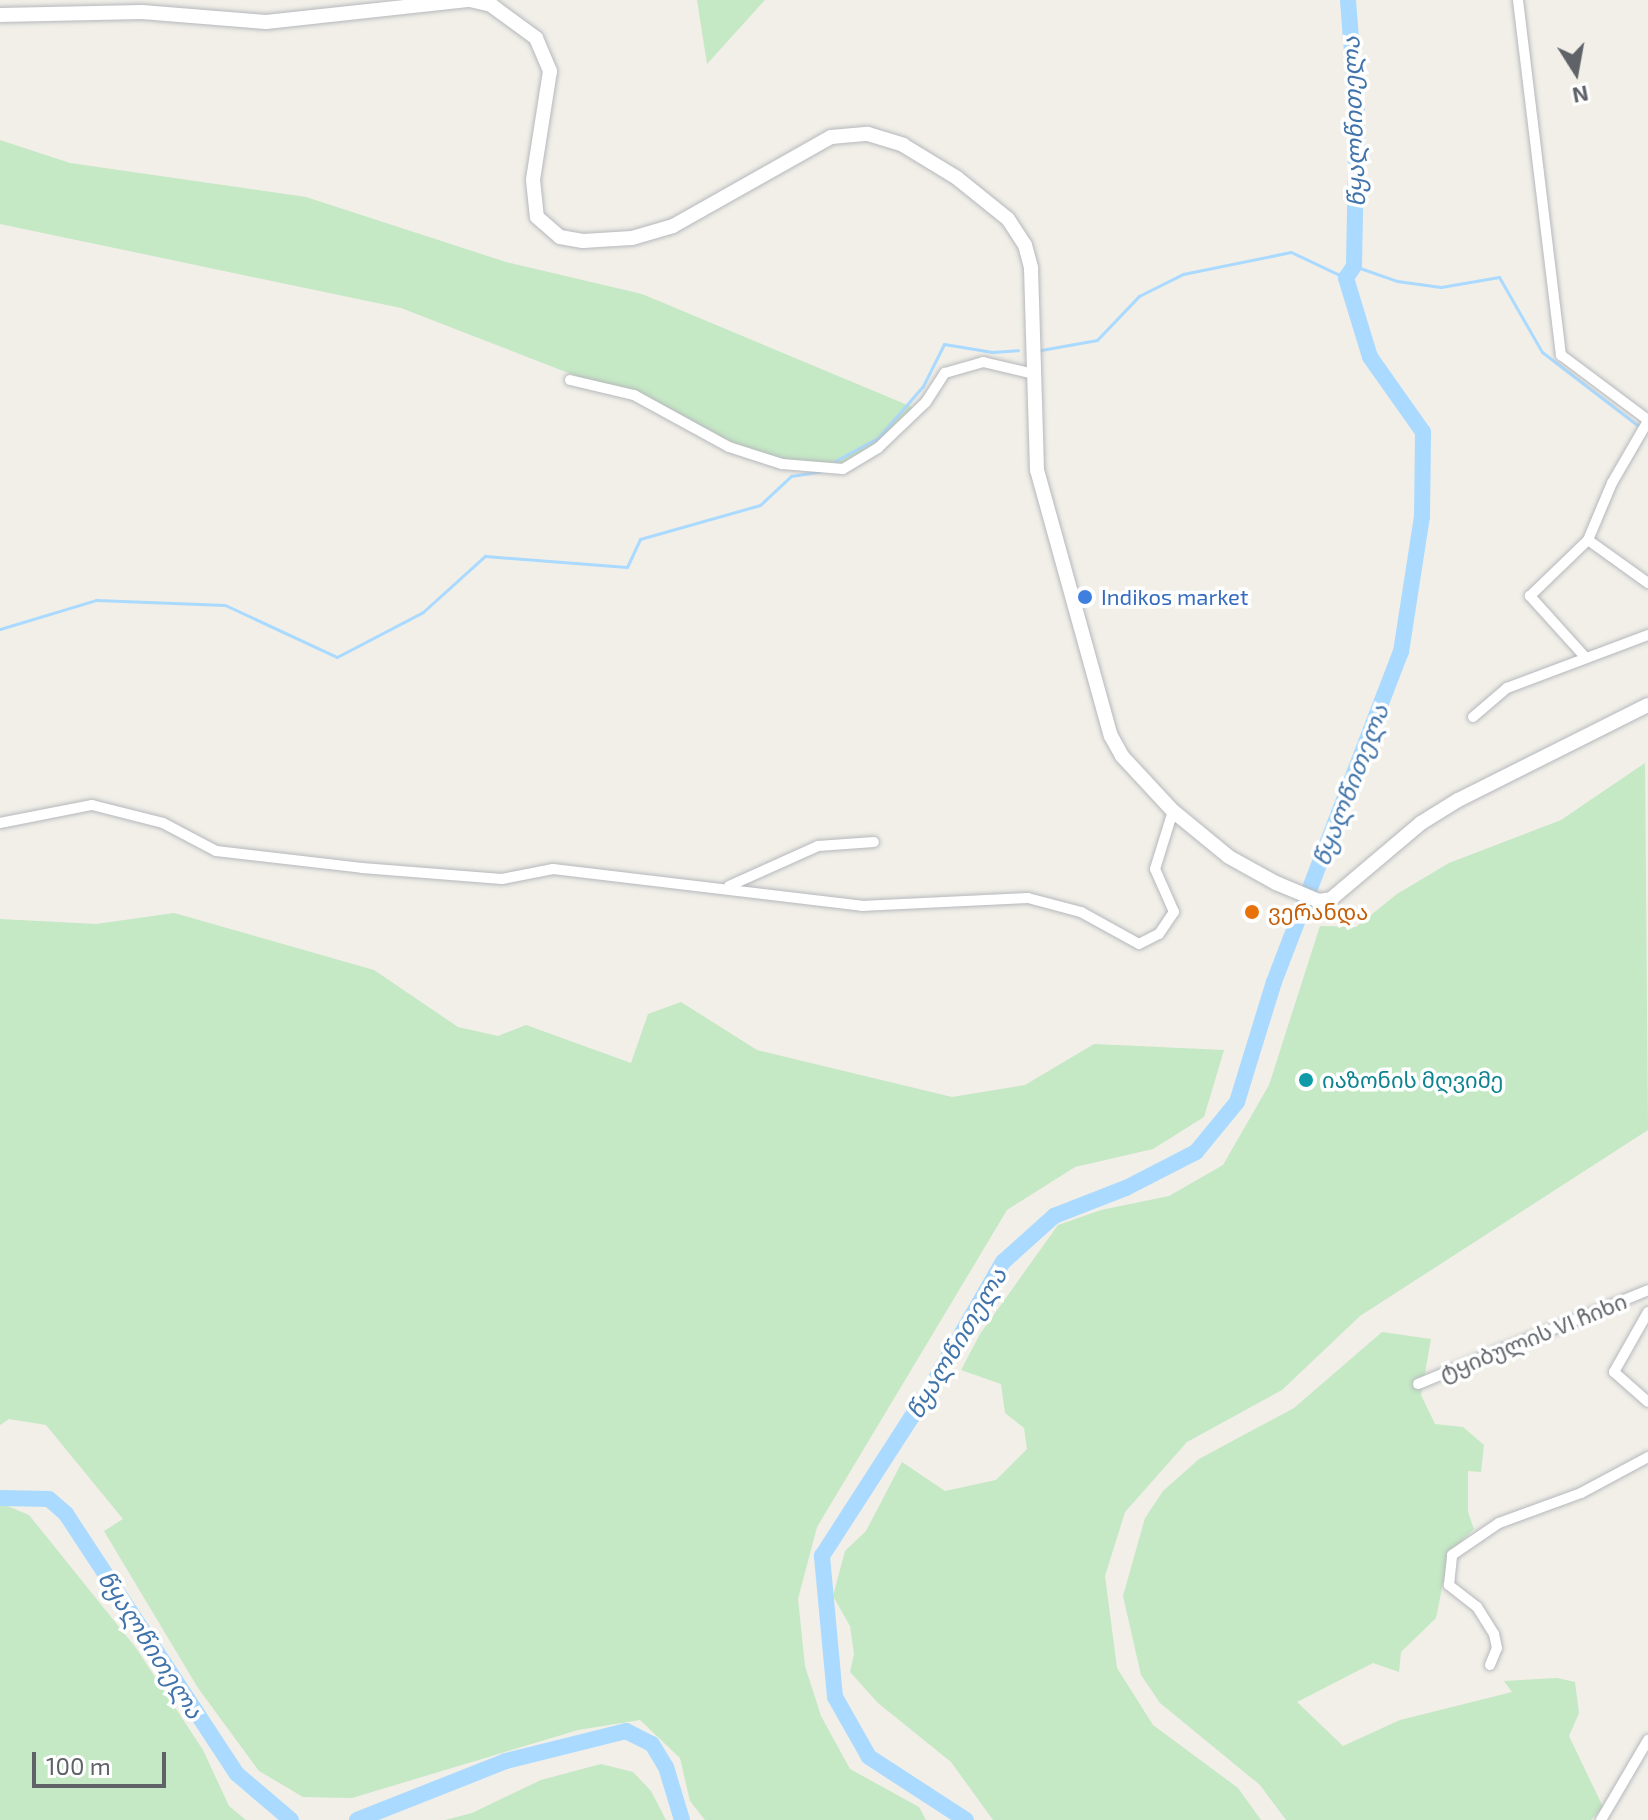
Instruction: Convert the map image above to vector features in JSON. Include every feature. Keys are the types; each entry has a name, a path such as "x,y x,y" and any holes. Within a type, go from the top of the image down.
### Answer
{"main road":[{"path":"0,15 142,12 266,22 470,0 491,5 514,17 546,54 550,88 532,202 545,229 560,237 583,241 632,238 673,226 807,147 831,137 868,134 903,145 957,178 1008,219 1025,245 1033,294 1037,470 1111,736 1122,756 1173,811 1229,857 1276,883 1319,901 1335,897 1412,830 1458,800 1648,705"}],"street":[{"path":"1518,0 1561,355 1648,421 1612,483 1588,540 1530,596 1586,658"},
{"path":"570,380 634,395 742,451 782,464 843,469 878,448 926,402 945,373 983,362 1034,374"},
{"path":"1588,540 1648,583"},
{"path":"1473,717 1507,688 1648,635"},
{"path":"0,823 92,805 163,823 216,851 487,878 553,869 727,887 862,906 1037,900 1081,912 1139,944 1159,934 1174,912 1155,869 1173,811"},
{"path":"727,887 818,846 874,842"},
{"name":"ტყიბულის VI ჩიხი","path":"1418,1384 1648,1290"},
{"path":"1648,1312 1614,1372 1648,1402"},
{"path":"1490,1665 1497,1648 1494,1634 1477,1607 1449,1585 1452,1555 1499,1523 1581,1493 1648,1457"},
{"path":"1601,1820 1648,1740"}],"green space":[{"path":"697,0 765,0 707,64"},
{"path":"0,140 70,163 306,197 506,262 642,294 917,409 878,446 847,463 785,467 666,411 401,308 0,224"},
{"path":"1645,763 1648,1130 1360,1316 1282,1390 1187,1442 1125,1512 1105,1576 1117,1668 1153,1725 1238,1788 1261,1820 993,1820 951,1762 878,1703 850,1672 854,1654 850,1626 833,1596 845,1551 866,1531 902,1462 945,1491 996,1480 1027,1449 1024,1428 1005,1413 1001,1384 961,1370 980,1334 1058,1225 1101,1210 1169,1196 1223,1165 1269,1085 1320,926 1356,927 1397,894 1449,863 1561,820"},
{"path":"174,913 374,970 458,1027 498,1036 526,1025 631,1063 648,1014 681,1002 757,1050 952,1097 1025,1085 1094,1044 1224,1050 1204,1117 1153,1149 1075,1167 1007,1210 817,1527 798,1599 805,1666 821,1716 850,1769 919,1807 926,1820 705,1820 690,1801 680,1758 640,1720 578,1730 352,1798 303,1797 259,1771 198,1688 104,1531 123,1519 46,1425 9,1419 0,1425 0,919 96,924"},
{"path":"1382,1332 1431,1339 1421,1395 1435,1424 1463,1427 1484,1445 1481,1472 1468,1471 1468,1512 1474,1529 1449,1553 1436,1618 1401,1652 1399,1672 1373,1663 1297,1702 1343,1746 1400,1720 1512,1692 1504,1681 1557,1678 1575,1682 1579,1713 1569,1736 1603,1807 1591,1820 1286,1820 1260,1785 1160,1703 1141,1675 1123,1596 1145,1518 1163,1491 1199,1459 1294,1408"},
{"path":"0,1503 29,1515 136,1648 203,1750 229,1806 246,1820 0,1820"},
{"path":"601,1764 633,1772 651,1791 666,1820 445,1820 472,1813 541,1780"}],"waterway":[{"name":"წყალწითელა","path":"966,1820 869,1757 835,1697 822,1556 931,1387 1003,1262 1054,1216 1126,1188 1196,1152 1237,1102 1274,982 1401,652 1422,517 1423,432 1370,357 1346,278 1354,266 1357,115 1348,0"},
{"path":"1041,350 1097,340 1139,296 1183,274 1291,252 1346,278"},
{"path":"1354,266 1397,281 1441,287 1499,277 1542,352 1637,425"},
{"path":"835,461 878,438 923,386 944,344 992,352 1018,350"},
{"path":"0,629 96,600 225,605 337,657 423,612 485,556 627,567 640,539 760,505 791,476 822,471"},
{"name":"წყალწითელა","path":"0,1498 49,1499 66,1514 237,1774 291,1820"},
{"name":"წყალწითელა","path":"357,1820 506,1761 626,1731 652,1744 666,1767 682,1820"}],"place":[{"name":"Indikos market","path":"1085,597"},
{"name":"ვერანდა","path":"1252,912"},
{"name":"იაზონის მღვიმე","path":"1306,1080"}]}
